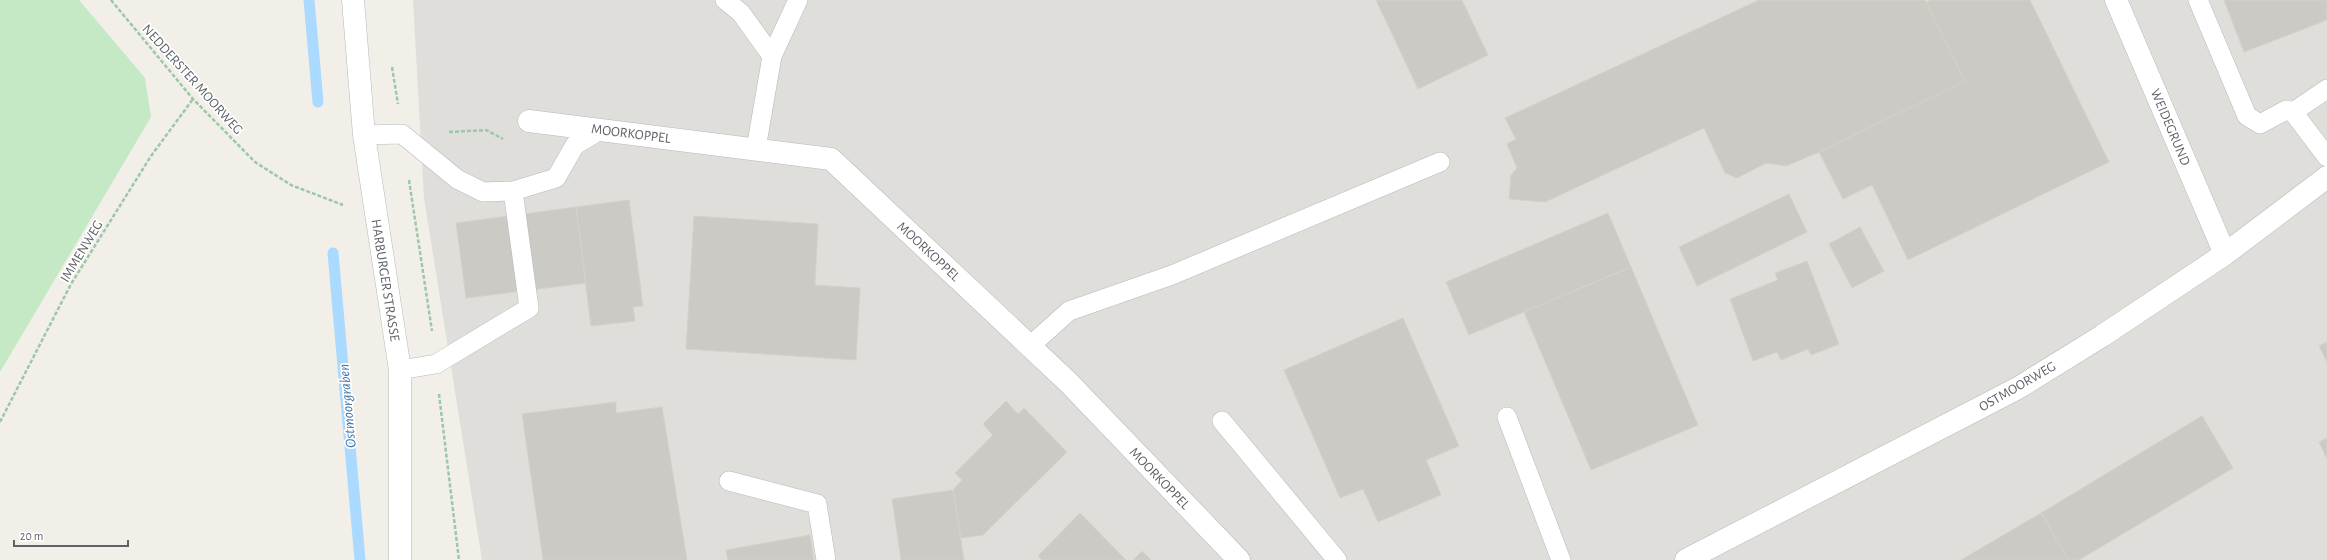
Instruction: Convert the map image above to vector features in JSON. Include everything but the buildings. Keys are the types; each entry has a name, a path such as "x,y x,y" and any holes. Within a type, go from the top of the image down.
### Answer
{"street":[{"name":"HARBURGER STRASSE","path":"353,0 364,135 400,370 400,560"},
{"name":"WEIDEGRUND","path":"2116,0 2225,254"},
{"name":"MOORKOPPEL","path":"529,120 831,159 1068,382 1239,560"},
{"name":"OSTMOORWEG","path":"1686,560 2018,388 2102,336 2225,254 2327,177"}],"lane":[{"path":"725,0 741,13 772,56"},
{"path":"756,150 772,56 798,0"},
{"path":"2198,0 2247,116 2260,124 2286,110 2293,112 2327,157"},
{"path":"2293,112 2327,89"},
{"path":"364,135 402,134 457,179 483,192 514,191 556,178 575,146 600,130"},
{"path":"1030,346 1069,312 1172,276 1440,162"},
{"path":"400,370 436,364 529,308 514,191"},
{"path":"1507,417 1561,560"},
{"path":"1222,421 1338,560"},
{"path":"729,481 816,504 826,560"}],"path":[{"name":"NEDDERSTER MOORWEG","path":"111,0 193,99 255,162 285,181 344,206 375,212"},
{"path":"392,66 436,364 459,560"},
{"name":"IMMENWEG","path":"0,422 71,284 151,156 193,99"},
{"path":"402,134 486,130 502,140 529,120"}],"shaded area":[{"path":"413,0 2327,0 2327,560 482,560 424,198"}],"green space":[{"path":"0,0 79,0 145,78 151,117 0,372"}],"waterway":[{"name":"Ostmoorgraben","path":"309,0 318,102"},
{"name":"Ostmoorgraben","path":"333,253 360,560"}]}
